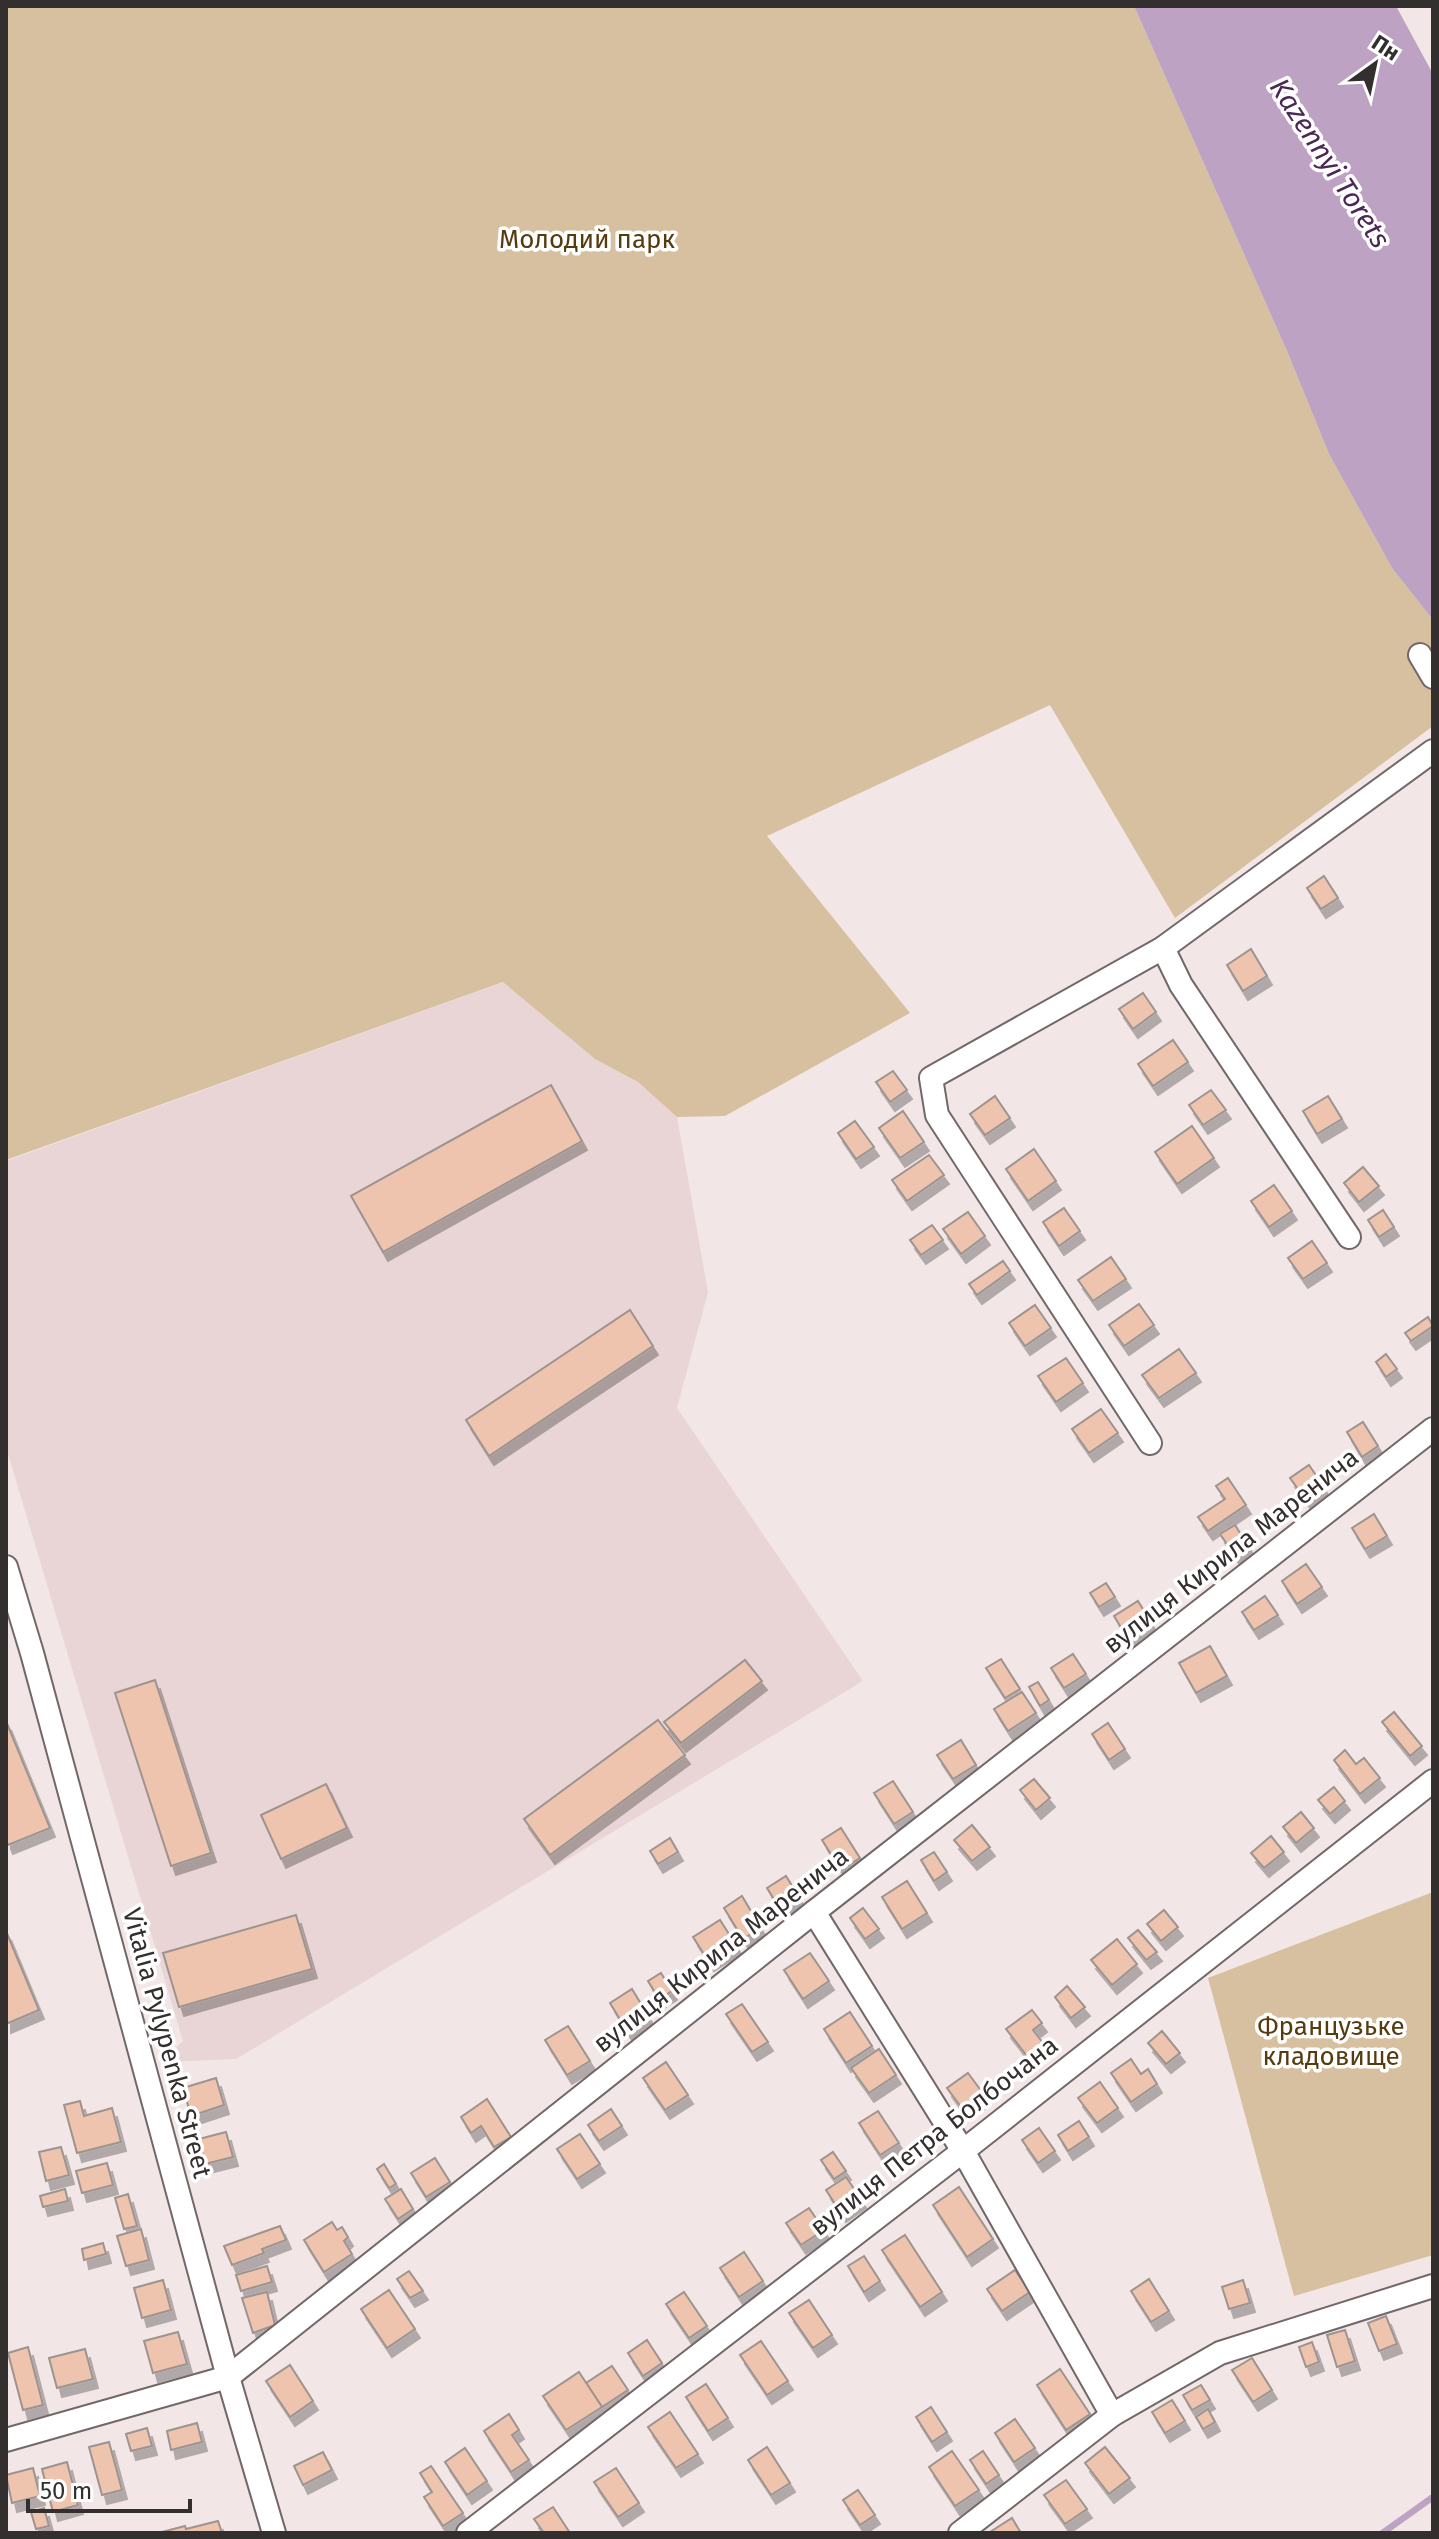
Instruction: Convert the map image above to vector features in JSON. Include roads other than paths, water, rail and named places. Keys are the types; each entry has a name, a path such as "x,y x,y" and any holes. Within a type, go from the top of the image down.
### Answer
{"street":[{"path":"1420,655 1433,677"},
{"path":"1150,1443 937,1115 931,1078 1163,948 1433,751"},
{"path":"1163,948 1181,985 1349,1237"},
{"name":"вулиця Кирила Маренича","path":"6,2440 228,2377 814,1912 1433,1429"},
{"name":"Vitalia Pylypenka Street","path":"6,1567 228,2377 274,2533"},
{"name":"вулиця Петра Болбочана","path":"468,2533 963,2151 1433,1781"},
{"path":"814,1912 963,2151 1112,2415"},
{"path":"960,2533 1112,2415 1220,2353 1433,2286"}],"water":[{"name":"Kazennyi Torets","path":"1134,6 1396,6 1433,74 1433,620 1392,568 1329,454 1287,351"},
{"path":"1433,2493 1433,2501 1388,2533 1377,2533"}],"park label":[{"name":"Молодий парк","path":"587,239"},
{"name":"Французьке кладовище","path":"1331,2041"}]}
